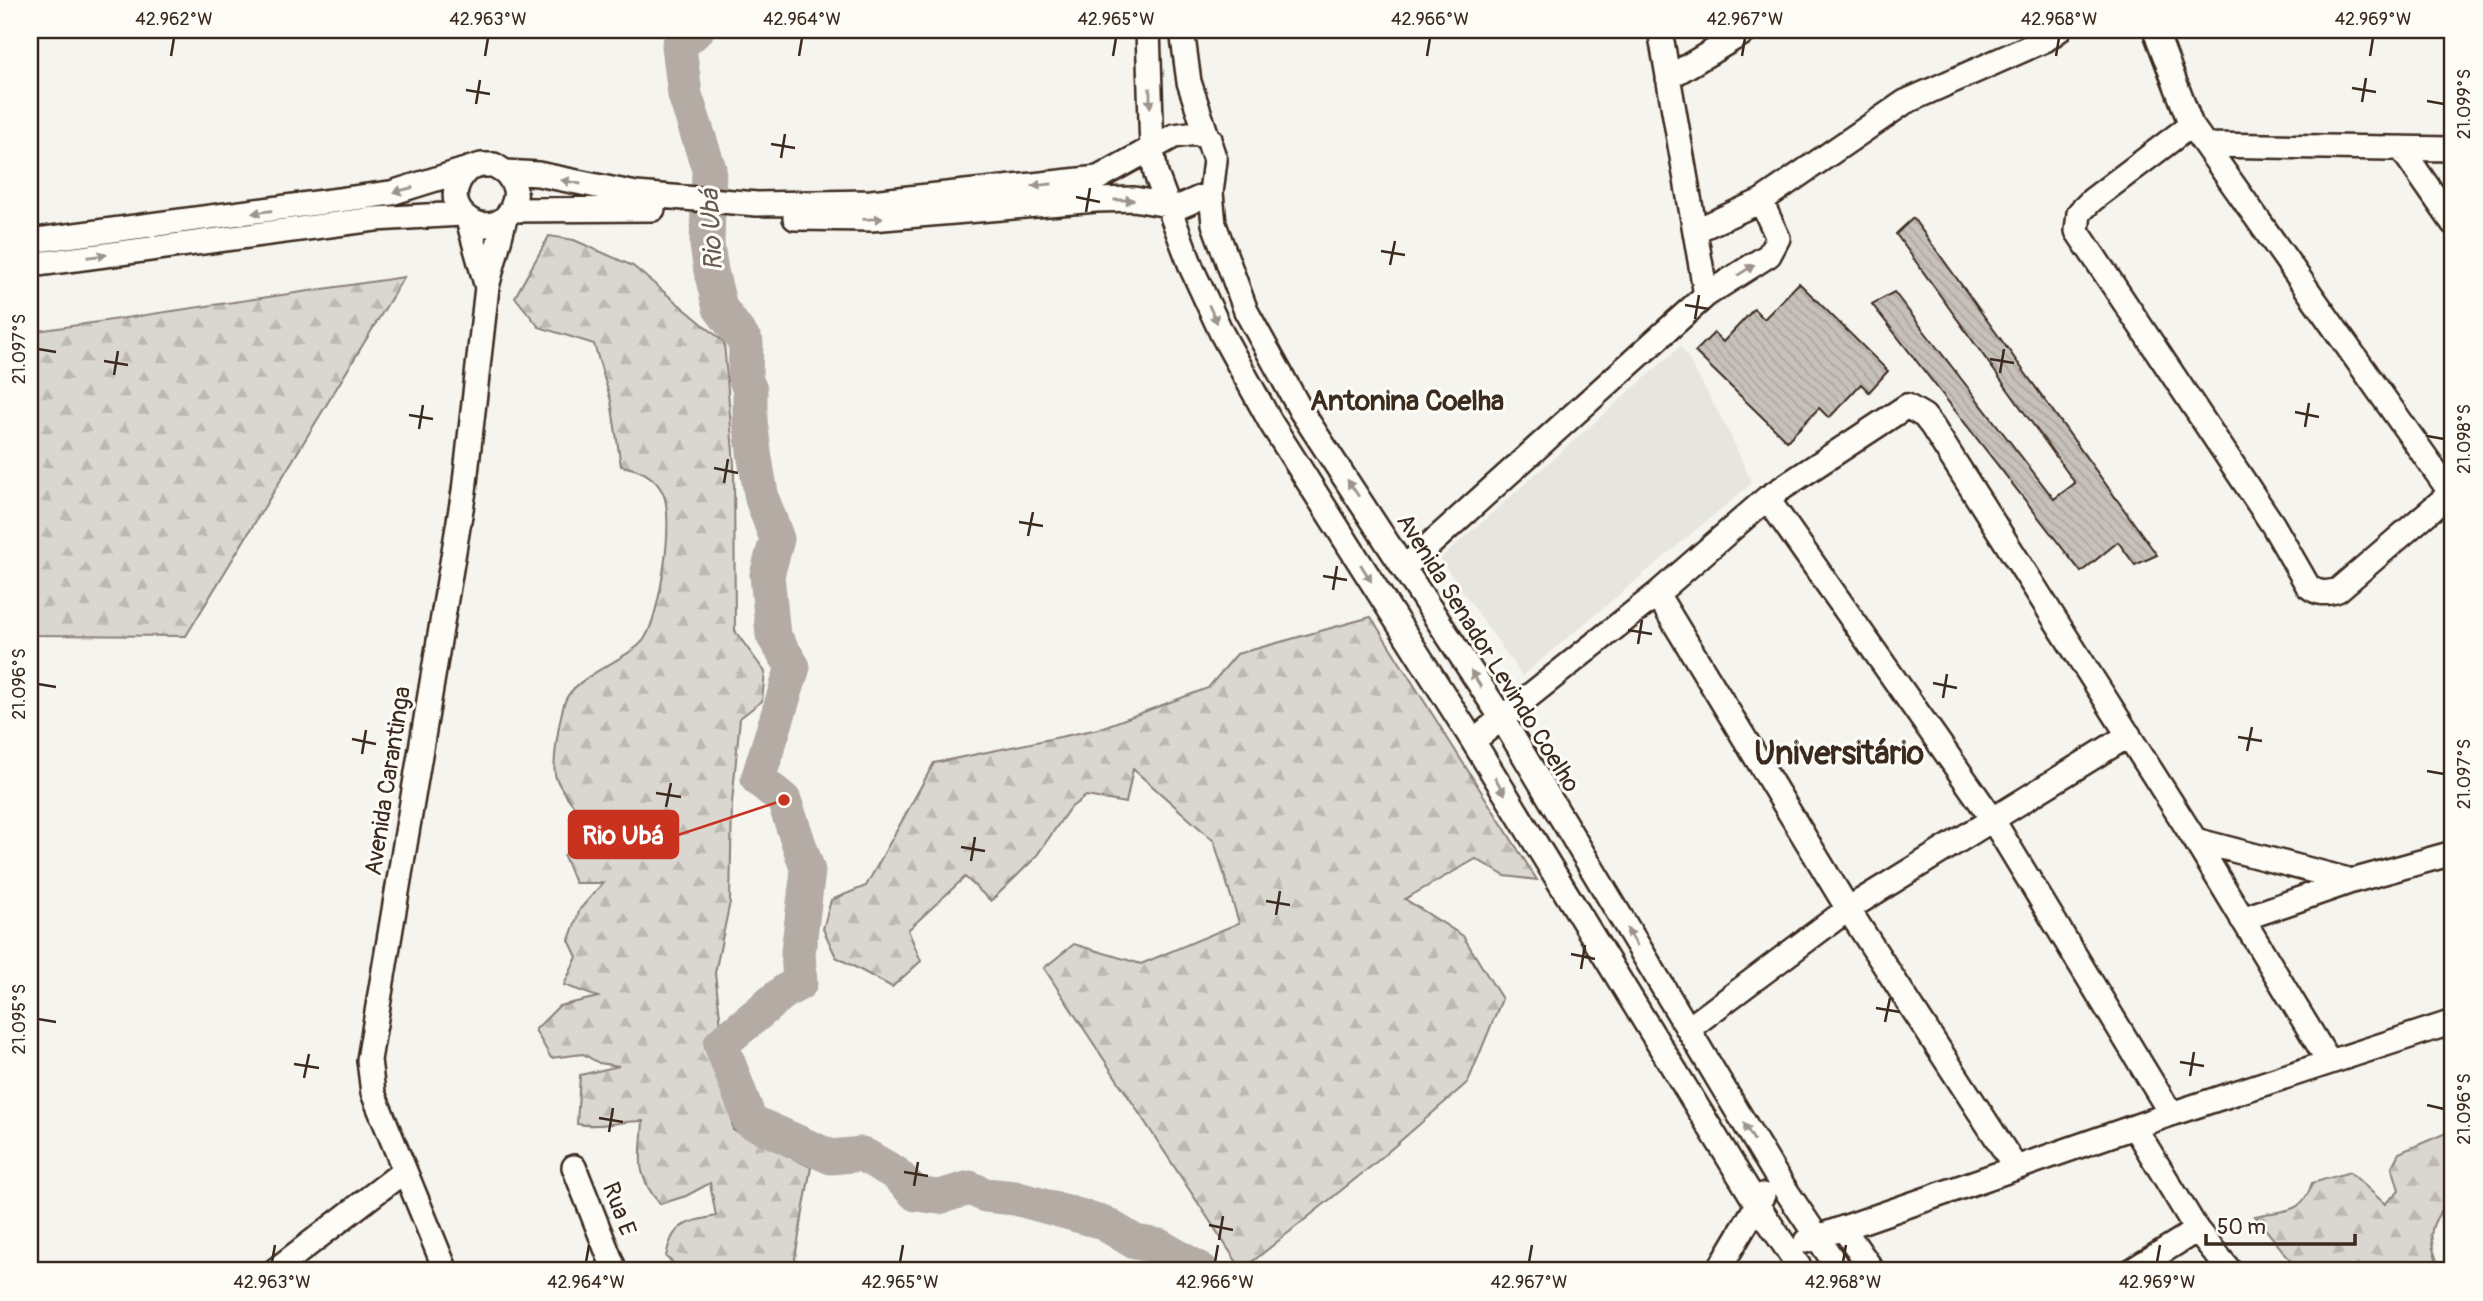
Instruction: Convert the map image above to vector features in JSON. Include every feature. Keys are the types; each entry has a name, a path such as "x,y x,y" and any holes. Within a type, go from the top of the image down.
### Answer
{"street":[{"path":"1149,30 1152,150 1165,205 1223,334 1271,424 1473,741 1758,1206 1802,1271"},
{"name":"Avenida Senador Levindo Coelho","path":"1182,30 1189,82 1210,139 1216,168 1211,193 1214,224 1246,311 1301,411 1501,717 1775,1174 1840,1271"},
{"path":"1660,30 1697,230 1706,295"},
{"path":"1668,79 1748,30"},
{"path":"1697,230 1761,201 1905,102 2045,40 2059,30"},
{"path":"2155,30 2191,125 2452,492 2337,590 2328,593 2316,592 2308,586 2273,525 2077,231 2079,213 2092,200 2191,125"},
{"path":"756,211 1098,178 1166,140 1196,133 1210,139"},
{"path":"2207,145 2453,149"},
{"path":"2401,148 2453,223"},
{"path":"30,241 379,195 481,164 494,166 505,172 514,183 516,197 508,214"},
{"path":"465,217 456,202 455,190 459,178 468,169"},
{"path":"505,172 538,174 668,203 871,219 1096,200 1133,199 1187,206 1211,193"},
{"path":"1405,567 1706,295 1773,250 1778,238 1761,201"},
{"path":"30,264 375,219 465,217 486,225 508,214 668,203"},
{"name":"Avenida Carantinga","path":"446,1271 373,1093 369,1060 464,491 487,287 508,214"},
{"name":"Avenida Carantinga","path":"465,217 487,287"},
{"path":"1473,741 1657,594 1767,498 1906,406 1924,416 2195,840 2329,1062"},
{"path":"1767,498 1991,817 2171,1114"},
{"path":"1657,594 1848,909 2016,1168"},
{"path":"1688,1029 1848,909 1991,817 2129,735"},
{"path":"2195,840 2352,881"},
{"path":"2242,919 2352,881 2453,852"},
{"path":"1786,1246 2171,1114 2453,1022"},
{"path":"2134,1128 2197,1230 2230,1271"},
{"name":"Rua E","path":"574,1167 615,1271"},
{"path":"274,1271 404,1171"},
{"path":"1718,1271 1775,1174"},
{"path":"1843,1228 1873,1271"},
{"path":"2131,1271 2197,1230"}],"shaded area":[{"path":"1681,346 1727,428 1752,483 1522,676 1440,559"}],"green space":[{"path":"549,236 574,240 633,266 724,342 734,465 735,631 765,672 762,701 740,718 732,803 730,902 715,973 733,1130 811,1167 795,1258 797,1271 683,1271 666,1257 672,1237 682,1226 716,1216 710,1183 686,1196 660,1204 646,1183 641,1165 643,1121 577,1124 580,1075 619,1066 599,1063 583,1054 551,1058 535,1030 559,1006 598,997 564,985 577,957 569,940 580,909 603,883 575,883 564,856 574,843 592,851 592,840 585,821 556,778 557,741 564,704 578,684 628,653 645,638 656,609 667,544 663,493 651,477 621,466 611,401 594,344 539,327 515,297"},
{"path":"404,277 186,636 30,635 30,332"},
{"path":"1371,617 1537,880 1505,876 1476,859 1405,899 1463,936 1502,999 1468,1082 1374,1164 1242,1270 1044,968 1074,944 1141,964 1239,923 1214,841 1133,769 1126,803 1086,796 1069,809 1035,858 991,901 965,877 908,930 921,961 892,987 836,957 823,929 831,900 866,886 934,763 1098,729 1208,688 1237,654"},
{"path":"2453,1130 2453,1198 2438,1216 2432,1232 2433,1249 2441,1271 2304,1271 2291,1261 2255,1216 2291,1209 2303,1201 2312,1183 2350,1172 2385,1204 2399,1190 2392,1166 2399,1153"}],"building":[{"path":"1913,218 2157,555 2135,565 2118,542 2081,572 1872,304 1894,292 2054,499 2075,483 1896,234"},
{"path":"1799,283 1888,371 1869,392 1861,384 1829,418 1819,408 1787,441 1695,352 1714,333 1723,342 1754,309 1764,319"}],"waterway":[{"name":"Rio Ubá","path":"697,30 679,46 685,95 709,169 707,245 720,308 746,343 745,378 750,390 750,421 755,459 762,499 777,539 767,575 773,635 793,667 758,779 784,800 808,871 798,952 800,983 785,991 721,1044 750,1121 831,1157 862,1154 895,1173 916,1194 939,1197 970,1188 985,1195 1015,1198 1102,1222 1135,1242 1159,1246 1202,1271"}],"place":[{"name":"Rio Ubá","path":"784,800"}],"district":[{"name":"Antonina Coelha","path":"1407,401"},
{"name":"Universitário","path":"1839,754"}]}
